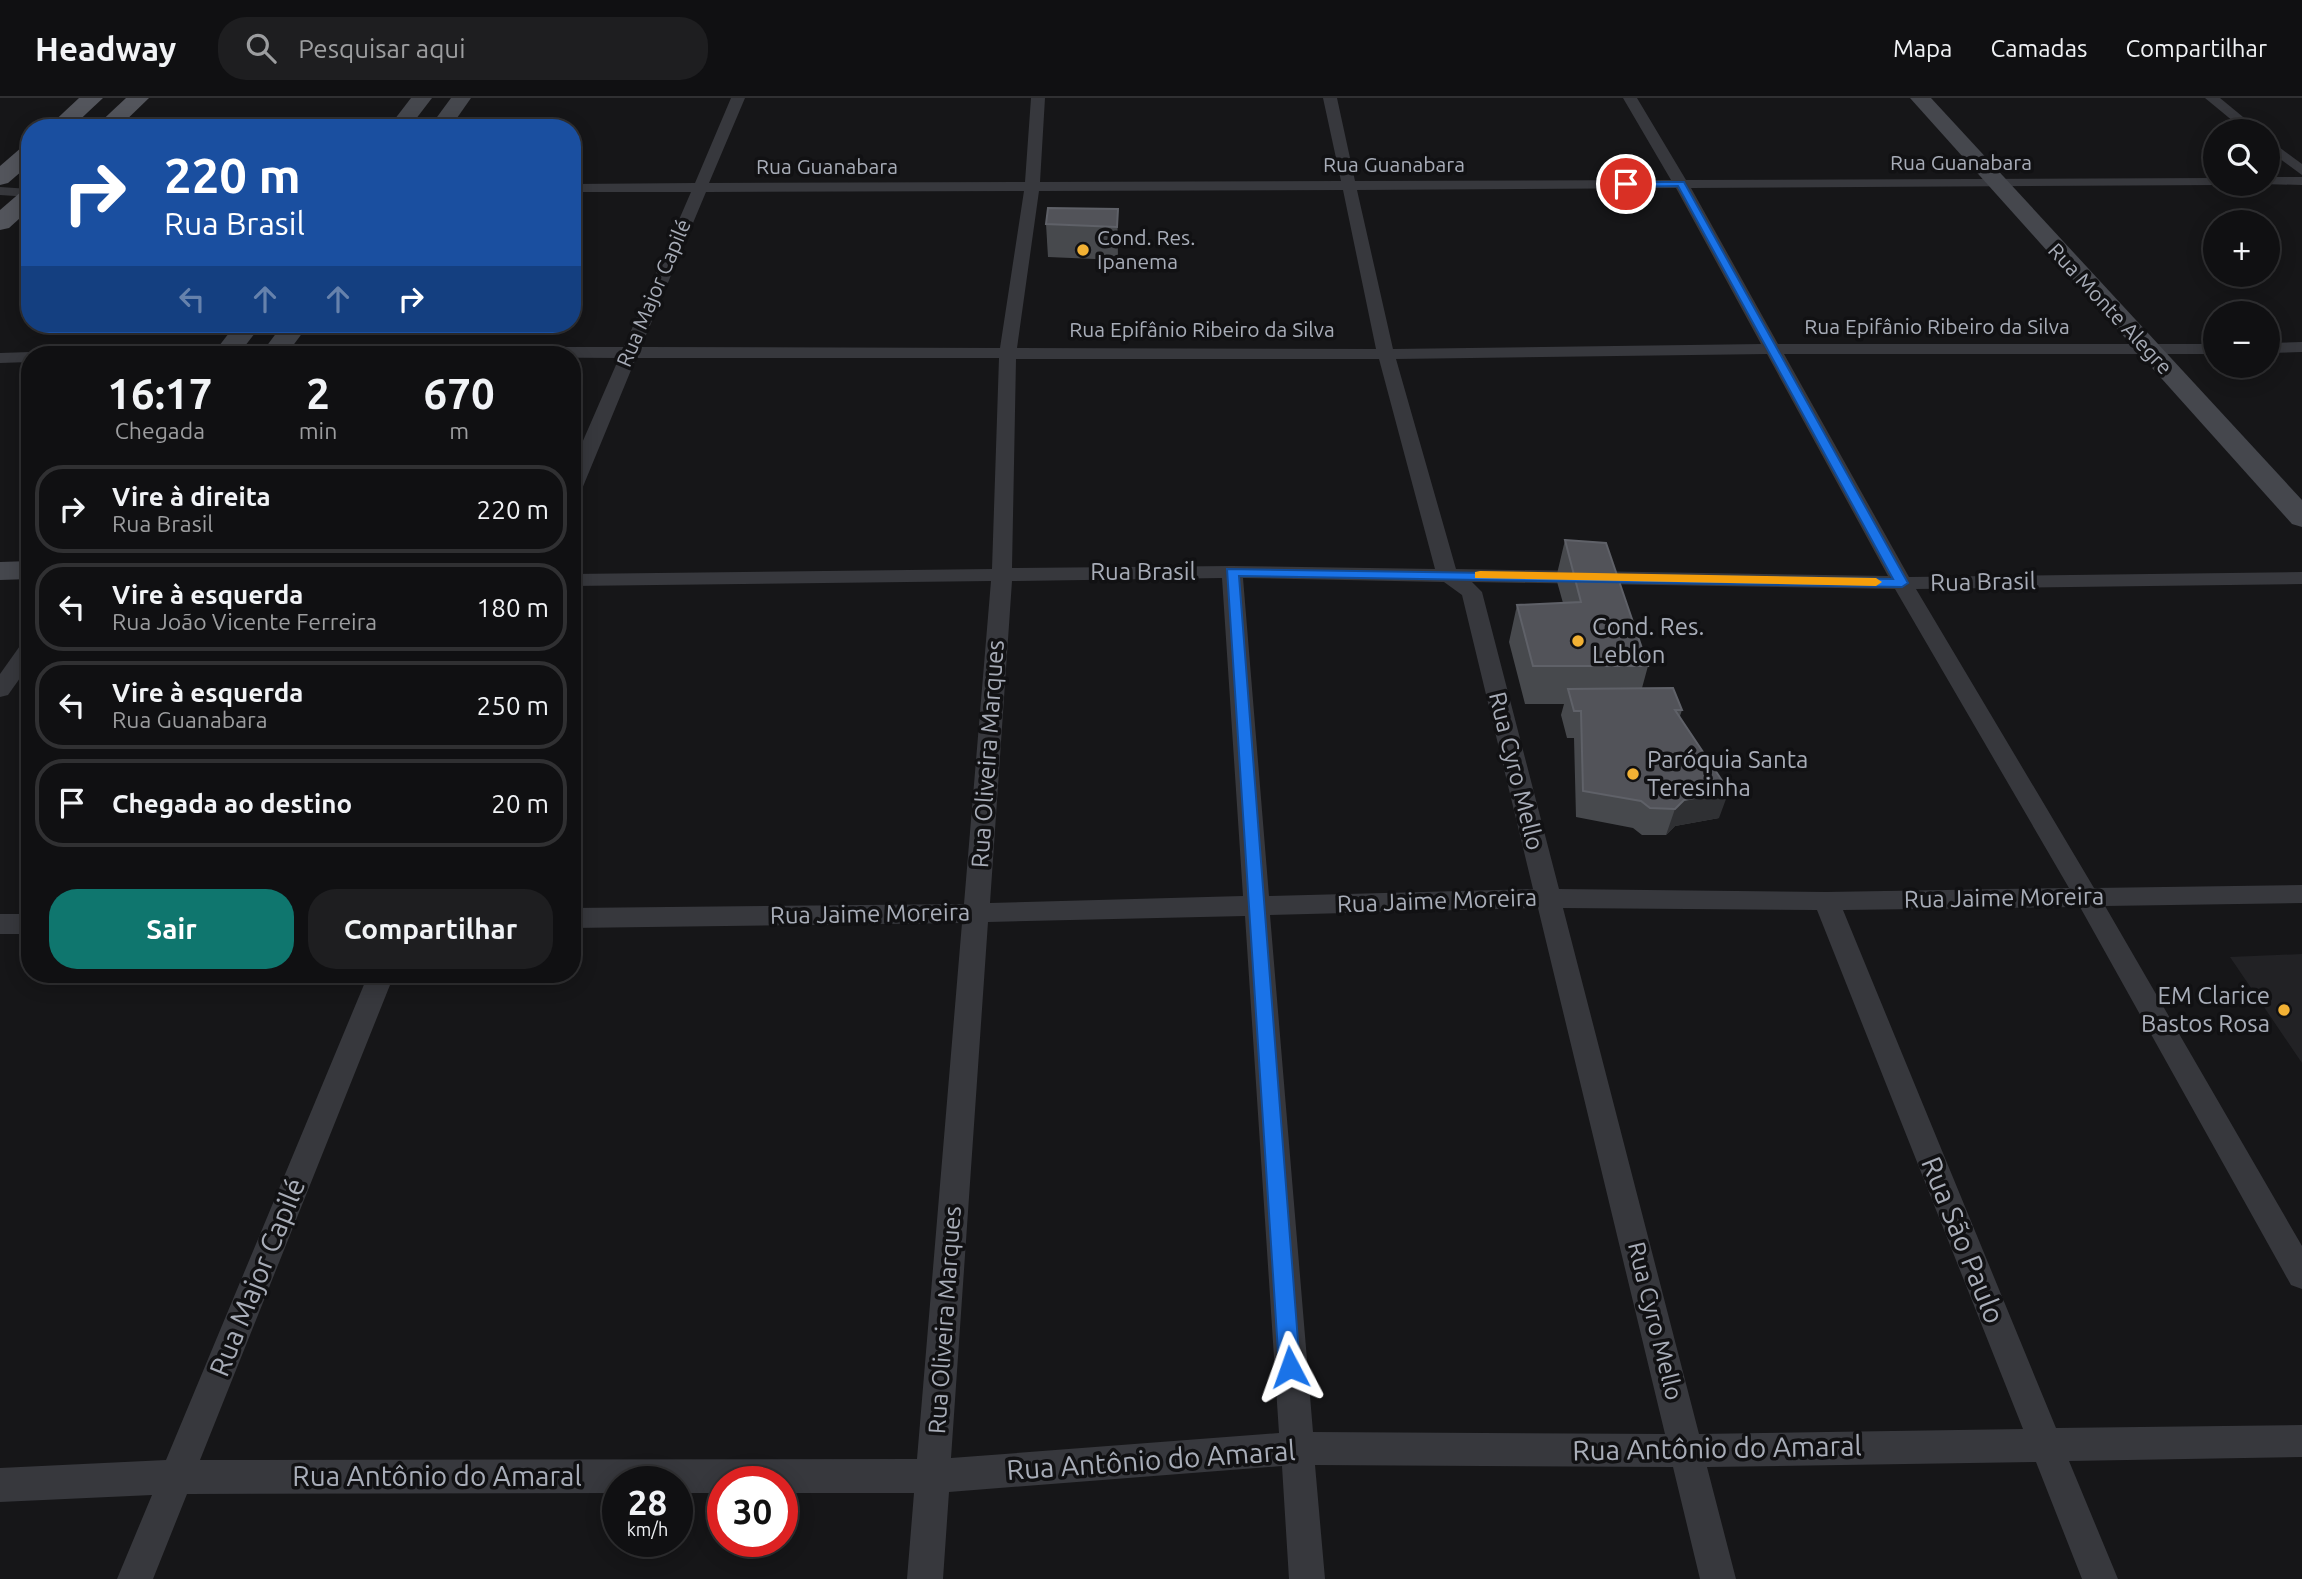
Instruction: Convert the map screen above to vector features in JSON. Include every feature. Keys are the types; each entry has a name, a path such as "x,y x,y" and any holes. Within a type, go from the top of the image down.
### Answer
{"main road":[{"path":"68,119 92,98"},
{"path":"115,119 138,98"},
{"path":"0,178 21,160"},
{"path":"0,223 21,203"}],"street":[{"path":"405,119 422,98"},
{"path":"446,119 461,98"},
{"name":"Rua Major Capilé","path":"581,468 738,98"},
{"name":"Rua Oliveira Marques","path":"925,1579 1002,574 1007,351 1032,188 1038,98"},
{"path":"1330,98 1352,186 1386,354 1447,575"},
{"path":"1630,98 1681,184 1902,583 2087,897 2302,1275"},
{"name":"Rua Monte Alegre","path":"1920,98 2302,519"},
{"path":"2212,98 2238,119"},
{"path":"2280,153 2302,171"},
{"path":"2280,181 2302,181"},
{"name":"Rua Guanabara","path":"581,188 2203,182"},
{"path":"0,191 21,193"},
{"path":"2280,348 2302,347"},
{"name":"Rua Epifânio Ribeiro da Silva","path":"581,353 1007,351 1386,354 1772,349 2203,349"},
{"path":"0,358 21,357"},
{"path":"0,571 21,570"},
{"path":"1232,572 1295,1448 1307,1579"},
{"name":"Rua Brasil","path":"581,580 1232,572 1902,583 2302,578"},
{"name":"Rua Cyro Mello","path":"1447,575 1472,593 1718,1579"},
{"path":"0,690 21,661"},
{"name":"Rua Jaime Moreira","path":"581,918 976,913 1548,898 1826,901 2302,894"},
{"name":"Rua São Paulo","path":"1826,901 2100,1579"},
{"path":"0,924 21,924"},
{"name":"Rua Major Capilé","path":"135,1579 378,983"},
{"name":"Rua Antônio do Amaral","path":"0,1485 175,1477 933,1476 1295,1448 1688,1451 2045,1443 2302,1441"}],"shaded area":[{"name":"EM Clarice Bastos Rosa","path":"2302,954 2302,1063 2230,957"}],"building":[{"path":"1048,208 1118,209 1117,227 1046,224"},
{"path":"1565,540 1606,543 1648,666 1533,666 1517,605 1581,602"},
{"name":"Paróquia Santa Teresinha","path":"1673,688 1682,710 1675,710 1729,791 1684,800 1675,809 1650,808 1641,801 1583,791 1581,711 1574,711 1568,689"}],"slow traffic":[{"path":"1480,575 1876,582"}],"place":[{"name":"Cond. Res. Ipanema","path":"1083,250"},
{"name":"Cond. Res. Leblon","path":"1578,641"},
{"name":"Paróquia Santa Teresinha","path":"1633,774"},
{"name":"EM Clarice Bastos Rosa","path":"2284,1010"}],"route":[{"path":"1290,1367 1232,572 1902,583 1681,184 1626,184"}]}
